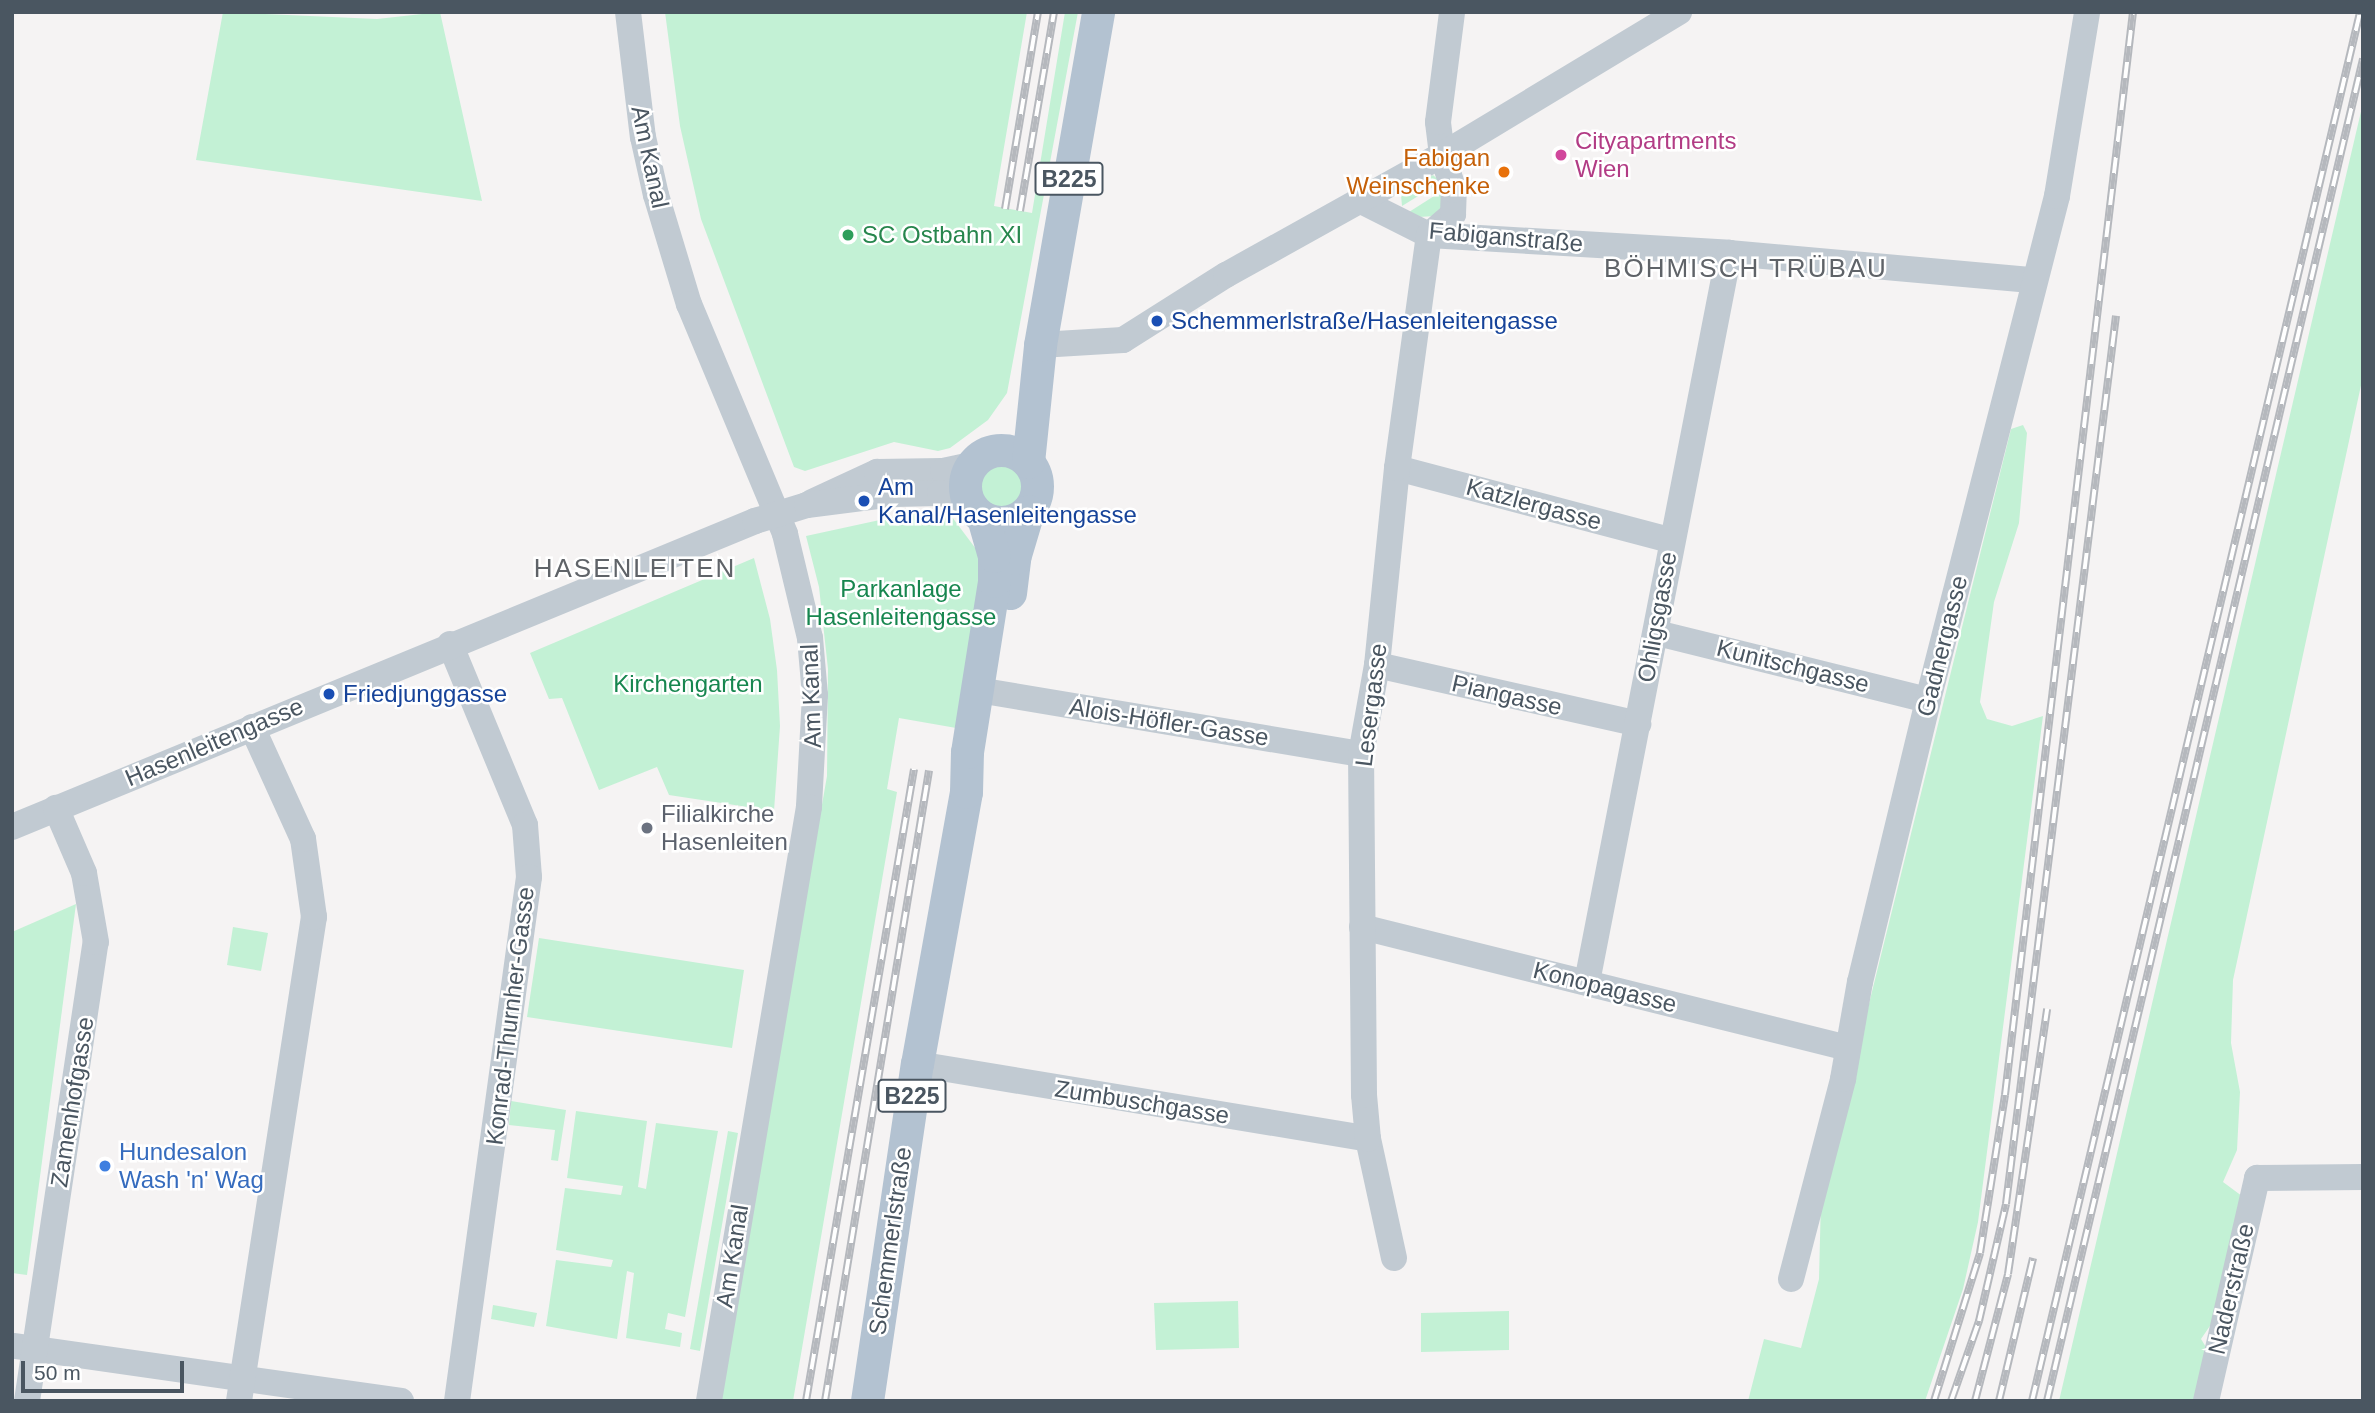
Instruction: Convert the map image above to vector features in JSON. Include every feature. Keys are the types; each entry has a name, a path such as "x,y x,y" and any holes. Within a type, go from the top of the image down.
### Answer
{"main road":[{"name":"B225","path":"975,509 966,476 1000,459 1040,345 1098,12"},
{"name":"B225","path":"1000,459 1038,488 1028,511"},
{"path":"975,509 1006,522 1028,511"},
{"name":"Schemmerlstraße","path":"975,509 994,556 989,692"},
{"name":"Schemmerlstraße","path":"867,1401 917,1064 966,792 967,752 989,692 1014,558 1028,511"}],"street":[{"name":"Am Kanal","path":"628,12 643,137 671,250 689,304 778,513 810,638 815,695 813,761 709,1401"},
{"path":"1429,235 1453,214 1454,190 1442,155 1438,122 1452,12"},
{"path":"1040,345 1123,340 1226,275 1442,155 1679,12"},
{"name":"Gadnergasse","path":"1791,1279 1843,1079 1847,1048 1928,699 2057,196 2087,12"},
{"name":"Fabiganstraße","path":"1361,201 1429,235 1729,253 2034,280"},
{"name":"Lesergasse","path":"1394,1258 1368,1139 1362,928 1362,754 1377,665 1397,468 1429,235"},
{"name":"Ohligsgasse","path":"1587,982 1657,633 1670,540 1729,253"},
{"name":"Hasenleitengasse","path":"807,505 877,472 943,471 1000,459"},
{"name":"Katzlergasse","path":"1397,468 1670,540"},
{"name":"Hasenleitengasse","path":"12,827 450,644 778,513 807,505 916,492 975,509"},
{"name":"Kunitschgasse","path":"1657,633 1928,699"},
{"name":"Konrad-Thurnher-Gasse","path":"450,644 525,825 528,877 457,1401"},
{"name":"Piangasse","path":"1377,665 1638,724"},
{"name":"Alois-Höfler-Gasse","path":"989,692 1362,754"},
{"path":"241,1389 314,917 303,839 252,727"},
{"name":"Zamenhofgasse","path":"27,1401 24,1348 96,942 84,873 56,808"},
{"name":"Konopagasse","path":"1362,928 1847,1048"},
{"name":"Zumbuschgasse","path":"917,1064 1368,1139"},
{"name":"Naderstraße","path":"2206,1401 2257,1178 2363,1177"},
{"path":"24,1348 241,1389 401,1401"}],"green space":[{"path":"223,12 377,19 440,12 482,201 196,160"},
{"name":"SC Ostbahn XI","path":"665,12 1027,12 994,206 1032,213 1065,12 1078,12 1007,393 988,420 950,448 938,451 894,442 805,471 794,467 701,219 680,126"},
{"path":"2363,103 2363,376 2233,980 2231,1043 2240,1092 2237,1150 2223,1182 2246,1199 2214,1320 2201,1339 2209,1352 2196,1401 2059,1401"},
{"path":"1433,175 1441,182 1402,206 1401,195"},
{"path":"1442,191 1445,205 1436,216 1418,217 1409,212"},
{"path":"2023,425 2027,433 2019,523 1994,602 1980,702 1987,719 2012,726 2043,716 1978,1222 1963,1289 1925,1401 1748,1401 1764,1339 1801,1348 1819,1279 1821,1198 2011,429"},
{"path":"1001,463 1018,470 1025,487 1018,504 1001,511 984,504 977,487 984,470"},
{"name":"Parkanlage Hasenleitengasse","path":"912,513 949,513 985,561 962,729 899,718 887,789 897,792 793,1401 718,1401 827,776 828,669 819,587 806,536"},
{"name":"Kirchengarten","path":"754,558 770,619 777,670 780,726 774,811 669,795 657,767 599,790 562,698 549,699 530,653"},
{"path":"76,904 27,1275 12,1273 12,932"},
{"path":"233,927 268,933 261,971 227,965"},
{"path":"539,938 744,970 732,1048 527,1017"},
{"path":"511,1101 566,1110 558,1161 551,1160 555,1130 509,1125"},
{"path":"576,1111 647,1121 638,1187 646,1189 656,1123 718,1131 685,1317 668,1313 665,1329 682,1333 680,1347 626,1338 634,1273 627,1271 617,1339 546,1326 556,1260 611,1267 613,1260 556,1250 565,1188 621,1195 623,1186 567,1178"},
{"path":"728,1131 738,1133 700,1351 690,1349"},
{"path":"1238,1301 1239,1348 1156,1350 1154,1303"},
{"path":"493,1305 537,1313 534,1327 491,1319"},
{"path":"1509,1311 1509,1350 1421,1352 1421,1313"}],"railway":[{"path":"1005,209 1038,12"},
{"path":"1020,211 1054,12"},
{"path":"1934,1401 1980,1253 2005,1095 2133,12"},
{"path":"2032,1401 2360,12"},
{"path":"2047,1401 2363,59"},
{"path":"1951,1401 1979,1321 2006,1204 2116,316"},
{"path":"806,1401 914,769"},
{"path":"825,1401 929,771"},
{"path":"1975,1401 2008,1274 2047,1009"},
{"path":"1999,1401 2033,1258"}],"place":[{"name":"Cityapartments Wien","path":"1561,155"},
{"name":"Fabigan Weinschenke","path":"1504,172"},
{"name":"SC Ostbahn XI","path":"848,235"},
{"name":"Schemmerlstraße/Hasenleitengasse","path":"1157,321"},
{"name":"Am Kanal/Hasenleitengasse","path":"864,501"},
{"name":"Friedjunggasse","path":"329,694"},
{"name":"Filialkirche Hasenleiten","path":"647,828"},
{"name":"Hundesalon Wash 'n' Wag","path":"105,1166"}],"district":[{"name":"BÖHMISCH TRÜBAU","path":"1746,269"},
{"name":"HASENLEITEN","path":"635,569"}]}
